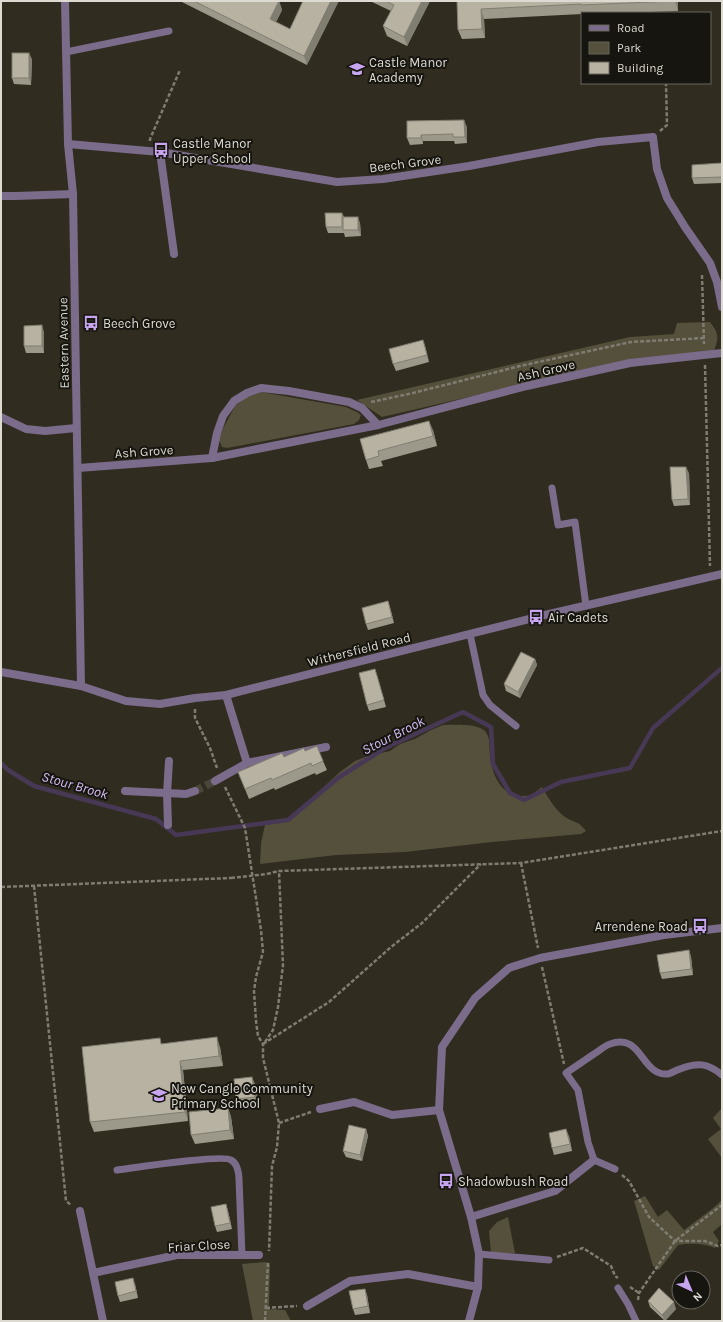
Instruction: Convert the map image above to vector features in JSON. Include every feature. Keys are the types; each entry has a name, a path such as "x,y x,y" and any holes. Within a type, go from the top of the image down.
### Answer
{"street":[{"name":"Eastern Avenue","path":"65,1 68,144 73,194 81,686"},
{"name":"Beech Grove","path":"68,144 157,152 337,182 384,179 469,166 598,142 653,137"},
{"path":"653,137 657,169 667,198 710,263 717,282 722,307"},
{"path":"157,152 174,254"},
{"path":"1,196 73,194"},
{"name":"Ash Grove","path":"78,468 212,458 378,425 527,386 630,362 722,353"},
{"path":"212,458 217,434 223,416 234,401 247,393 261,388 349,402 362,408 378,425"},
{"path":"1,417 26,429 45,431 76,428"},
{"name":"Withersfield Road","path":"1,672 81,686 126,701 160,704 195,698 226,695 470,634 722,574"},
{"path":"226,695 247,763"},
{"path":"218,780 247,763 326,747"},
{"path":"168,825 167,794 169,761"},
{"path":"125,791 167,794 186,794 195,791"},
{"path":"469,1321 478,1287 479,1254 471,1217 439,1110 442,1047 475,998 508,968 540,958 664,935 722,928"},
{"path":"320,1109 354,1102 392,1115 439,1110"},
{"path":"471,1217 555,1191 594,1160"},
{"path":"80,1211 103,1321"},
{"name":"Friar Close","path":"93,1273 177,1255 259,1255"},
{"path":"307,1306 350,1281 408,1274 478,1287"}],"lane":[{"path":"66,52 169,31"},
{"path":"552,488 558,525 575,522 586,606"},
{"path":"470,634 483,695 490,705 516,726"},
{"path":"615,1169 594,1160 588,1142 578,1090 566,1073 608,1045 618,1042 626,1042 636,1049 650,1067 657,1072 668,1074 682,1068 701,1064 714,1068 722,1075"},
{"path":"117,1170 210,1158 228,1158 232,1160 237,1168 239,1179 242,1255"},
{"path":"479,1254 549,1260"},
{"path":"618,1288 636,1321"}],"path":[{"path":"157,152 150,139 180,70"},
{"path":"653,137 667,125 666,84"},
{"path":"702,271 710,576"},
{"path":"356,405 413,393 520,366 631,342 704,338"},
{"path":"195,698 195,718 210,748 218,780 245,828 262,937 263,952 254,991 258,1036 263,1044 263,1058 279,1123 277,1147 272,1166 268,1254"},
{"path":"1,887 231,878 267,874 279,871 521,863 722,831"},
{"path":"263,1044 329,1002 391,947 422,923 482,864"},
{"path":"263,1044 273,1030 278,1007 283,965 279,871"},
{"path":"34,886 66,1202 80,1211"},
{"path":"279,1123 320,1109"},
{"path":"615,1169 629,1181 649,1217 675,1241 705,1241 718,1246 722,1245"},
{"path":"638,1307 639,1293 675,1241 722,1205"},
{"path":"549,1260 583,1248 611,1266 615,1276 621,1280"},
{"path":"264,1321 268,1262"},
{"path":"627,1285 639,1293"},
{"path":"266,1308 307,1306"}],"green space":[{"path":"710,322 717,333 717,342 714,351 630,360 382,417 357,400 630,337 674,334 677,323"},
{"path":"261,392 346,407 361,415 359,420 354,424 227,448 222,447 218,438 235,406 247,397"},
{"path":"443,725 459,725 481,728 487,734 489,740 493,772 498,782 506,791 516,796 532,795 542,787 558,811 568,819 581,825 586,831 581,834 405,852 336,855 260,864 261,843 265,825 281,822 293,815 340,772 355,761 368,756 390,751 400,744 415,739"},
{"path":"722,1108 722,1158 708,1139 721,1129 713,1118"},
{"path":"645,1196 658,1217 667,1210 684,1230 722,1200 722,1224 713,1232 719,1241 715,1248 697,1244 678,1245 659,1270 653,1266 634,1201"},
{"path":"508,1217 515,1253 491,1253 489,1231 497,1222"},
{"path":"270,1263 269,1309 285,1310 291,1321 253,1321 242,1264"}],"building":[{"path":"194,1 279,1 270,19 290,29 303,1 331,1 304,56"},
{"path":"386,1 422,1 404,37 383,26 394,5"},
{"path":"457,1 675,1 481,9 482,29 458,30"},
{"path":"12,53 29,53 29,78 12,78"},
{"path":"464,120 465,137 453,137 453,134 421,135 421,138 407,138 407,121"},
{"path":"722,163 722,177 692,178 692,165"},
{"path":"325,213 342,213 342,227 326,227"},
{"path":"343,217 358,217 358,230 343,230"},
{"path":"42,325 42,346 24,346 24,326"},
{"path":"423,340 427,355 393,364 389,349"},
{"path":"429,421 433,436 378,451 379,456 366,460 360,439"},
{"path":"670,467 686,467 688,499 672,500"},
{"path":"388,601 392,617 366,624 362,608"},
{"path":"521,652 535,659 518,692 504,684"},
{"path":"375,669 384,700 367,705 359,673"},
{"path":"317,746 323,761 312,766 311,763 272,780 271,778 245,789 238,772 282,753 284,757 304,748 305,751"},
{"path":"689,950 691,969 660,973 657,955"},
{"path":"217,1037 219,1056 180,1061 185,1112 90,1122 82,1047 160,1038 161,1044"},
{"path":"252,1077 255,1097 236,1099 234,1079"},
{"path":"228,1108 230,1130 191,1135 189,1112"},
{"path":"349,1125 366,1129 360,1155 343,1151"},
{"path":"566,1129 570,1144 552,1148 549,1133"},
{"path":"226,1204 230,1223 215,1226 211,1207"},
{"path":"133,1278 136,1291 118,1296 115,1282"},
{"path":"659,1288 671,1299 671,1305 662,1315 648,1301"},
{"path":"365,1289 368,1306 353,1309 349,1291"}],"waterway":[{"name":"Stour Brook","path":"1,763 8,770 34,786 156,819 176,835 288,820 338,778 385,748 463,712 491,727 493,764 510,793 524,800 561,782 630,768 653,728 722,668"}],"tunnel":[{"path":"195,791 215,781"}],"place":[{"name":"Castle Manor Academy","path":"357,69"},
{"name":"Castle Manor Upper School","path":"161,150"},
{"name":"Beech Grove","path":"91,323"},
{"name":"Air Cadets","path":"536,617"},
{"name":"Arrendene Road","path":"700,926"},
{"name":"New Cangle Community Primary School","path":"159,1095"},
{"name":"Shadowbush Road","path":"446,1181"}]}
